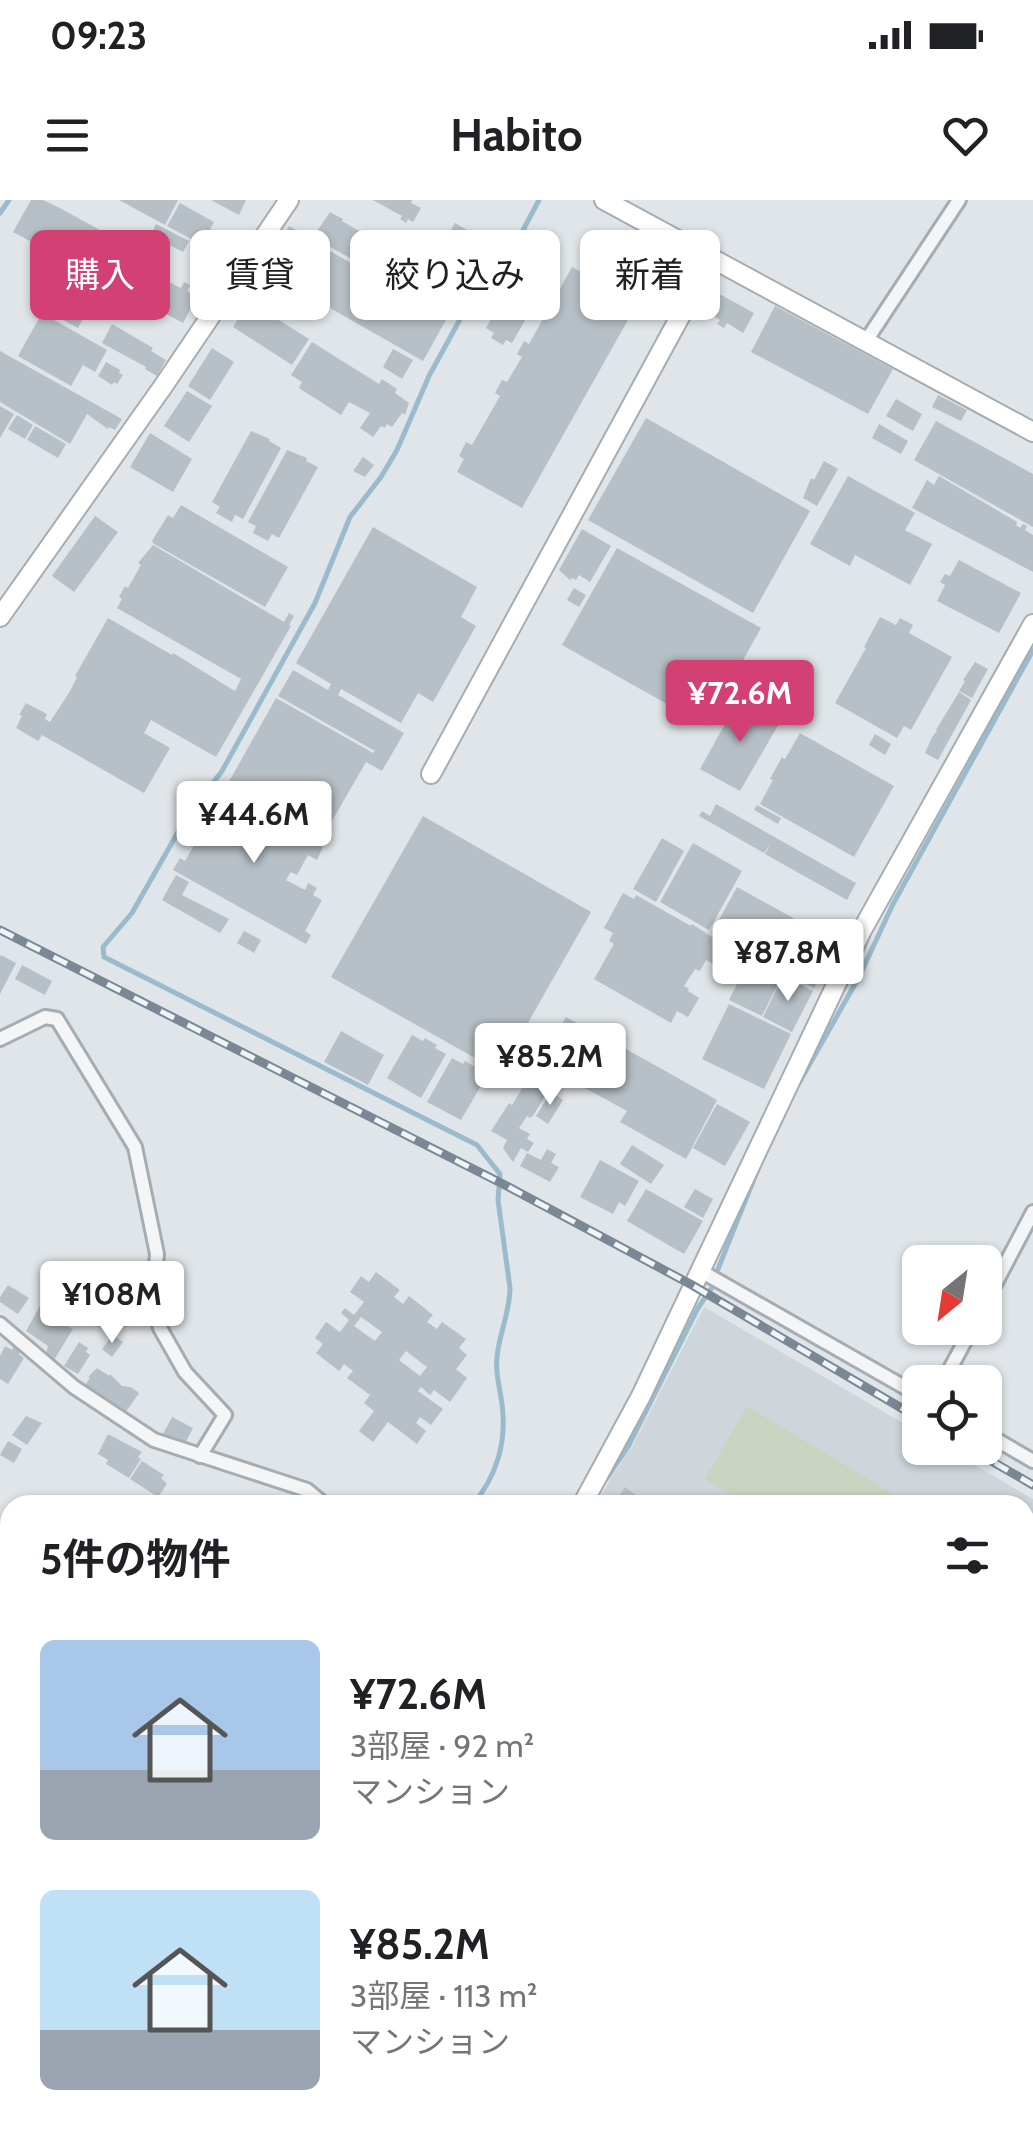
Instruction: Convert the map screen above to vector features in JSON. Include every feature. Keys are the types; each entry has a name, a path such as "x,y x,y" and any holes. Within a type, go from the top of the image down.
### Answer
{"street":[{"path":"0,617 289,200"},
{"path":"604,200 660,230"},
{"path":"866,341 959,200"},
{"path":"720,262 1033,432"},
{"path":"432,774 678,320"},
{"path":"587,1495 641,1396 862,930 1033,624"},
{"path":"0,1039 46,1017 57,1019 136,1147 157,1254 153,1297 160,1328 186,1372 225,1415 200,1456"},
{"path":"1002,1271 1033,1212"},
{"path":"699,1270 902,1386"},
{"path":"0,1324 74,1388 154,1440 313,1495"},
{"path":"1002,1443 1033,1461"}],"shaded area":[{"path":"704,1307 902,1422 902,1465 974,1465 1026,1495 602,1495 633,1445"}],"green space":[{"path":"747,1406 895,1495 732,1495 705,1479"}],"building":[{"path":"31,200 43,200 100,230 30,230 30,241 13,232"},
{"path":"119,200 178,200 165,225"},
{"path":"211,200 246,200 239,215"},
{"path":"373,200 412,200 421,208 413,222 408,219 406,223 400,219 402,216"},
{"path":"180,203 214,222 212,230 190,230 190,238 167,226"},
{"path":"330,212 357,230 350,230 350,258 330,247 330,230 318,230"},
{"path":"170,231 189,241 183,252 170,245"},
{"path":"330,251 350,262 350,319 330,308"},
{"path":"572,267 580,271 580,320 628,320 522,508 457,472 464,459 459,456 466,442 472,445 500,396 495,393 522,357 517,354 524,341 529,344 542,320 560,320 560,288"},
{"path":"170,282 181,288 184,282 190,285 190,310 183,323 170,316"},
{"path":"720,294 754,313 743,333 727,323 724,328 717,324"},
{"path":"775,306 893,369 868,414 751,352"},
{"path":"38,320 54,320 107,350 95,372 83,365 71,386 18,356"},
{"path":"63,320 82,320 78,328"},
{"path":"237,320 279,320 309,339 292,365 233,327"},
{"path":"351,320 446,320 423,361"},
{"path":"491,320 525,320 512,343 506,340 503,345 491,338 494,333 486,328"},
{"path":"112,324 166,360 157,376 102,343"},
{"path":"312,342 379,384 382,379 397,389 395,393 409,403 405,415 402,413 392,427 381,426 373,437 360,428 370,413 349,402 341,415 299,388 302,382 291,375"},
{"path":"212,348 234,362 210,400 188,386"},
{"path":"393,349 413,360 402,379 383,367"},
{"path":"0,351 122,419 115,430 108,429 87,414 70,444 0,402"},
{"path":"106,362 123,375 117,384 98,376"},
{"path":"187,391 212,406 189,442 164,426"},
{"path":"938,395 967,410 961,421 932,407"},
{"path":"896,399 922,414 913,431 886,416"},
{"path":"0,406 14,414 0,438"},
{"path":"17,415 33,425 25,439 8,429"},
{"path":"646,418 810,511 753,613 588,520"},
{"path":"936,421 1033,474 1033,527 914,460"},
{"path":"879,424 908,441 901,454 872,438"},
{"path":"35,426 66,444 58,458 27,440"},
{"path":"251,431 281,448 243,519 235,515 232,522 216,513 220,507 212,502"},
{"path":"150,433 192,459 173,492 130,467"},
{"path":"287,450 318,467 279,538 272,534 268,541 253,533 256,526 248,522"},
{"path":"363,457 374,465 365,477 353,471"},
{"path":"824,461 838,469 817,506 803,498"},
{"path":"848,476 915,513 905,530 932,544 910,585 855,555 850,566 810,544"},
{"path":"939,476 1017,522 1020,528 1023,524 1027,526 1025,530 1033,535 1033,572 912,508 927,480 934,485"},
{"path":"181,505 288,567 265,607 154,544 152,541 168,515 173,518"},
{"path":"95,516 118,532 74,592 52,576"},
{"path":"373,527 477,587 461,617 476,626 433,702 418,693 401,723 341,689 338,695 404,733 382,771 366,762 321,840 226,787 276,698 375,751 278,696 293,670 328,690 331,684 296,663"},
{"path":"582,529 611,546 590,582 579,575 570,580 559,570"},
{"path":"153,545 284,622 289,613 294,616 216,757 151,720 144,733 170,748 144,793 42,735 38,741 16,728 26,703 47,714 45,719 50,722 108,618 235,691 241,679 117,608 125,586 128,588 141,565 138,563"},
{"path":"617,548 761,628 706,726 562,645"},
{"path":"959,560 1021,593 999,633 937,601 945,585 940,582 945,574 950,576"},
{"path":"574,588 586,595 579,607 567,600"},
{"path":"880,617 896,625 900,618 913,625 909,633 952,657 911,730 904,726 897,738 835,703"},
{"path":"975,662 988,669 972,698 959,691"},
{"path":"959,692 971,700 938,760 925,753"},
{"path":"739,699 780,722 740,791 700,769"},
{"path":"800,733 894,786 854,857 760,804 782,757 785,759"},
{"path":"875,734 891,744 885,755 869,745"},
{"path":"225,791 323,847 317,860 308,855 297,875 291,872 286,880 305,890 308,883 317,888 313,895 322,900 305,931 311,935 306,944 173,870 180,858 185,861"},
{"path":"716,804 856,883 847,900 765,854 770,844 764,853 699,816 702,811 710,816"},
{"path":"757,805 781,818 778,824 754,810"},
{"path":"423,816 591,912 500,1072 331,977"},
{"path":"662,838 684,851 656,902 633,889"},
{"path":"693,843 742,871 709,930 660,902"},
{"path":"176,875 189,882 182,895 229,919 220,933 162,900"},
{"path":"737,887 811,928 786,972 713,931"},
{"path":"623,893 634,899 636,895 692,924 727,947 717,966 706,960 684,986 699,998 688,1017 677,1011 671,1023 594,979 614,944 609,941 613,933 604,928"},
{"path":"820,927 837,934 840,928 847,931 834,952 828,948 823,956 830,960 814,988 798,979 819,943 813,940"},
{"path":"244,931 261,940 254,953 237,943"},
{"path":"751,956 782,976 762,1016 729,1000"},
{"path":"0,957 16,963 0,994"},
{"path":"22,965 52,981 45,995 15,979"},
{"path":"783,976 813,991 792,1032 763,1017"},
{"path":"729,1004 791,1034 764,1089 702,1059"},
{"path":"566,1017 589,1030 594,1026 603,1031 601,1035 717,1100 686,1159 620,1122 627,1111 546,1064 543,1069 534,1064 543,1049 547,1051"},
{"path":"341,1031 384,1055 368,1085 324,1062"},
{"path":"412,1035 423,1041 425,1038 446,1054 421,1098 387,1078"},
{"path":"452,1058 463,1064 465,1061 486,1077 461,1120 427,1102"},
{"path":"528,1079 548,1091 533,1116 527,1116 519,1128 530,1134 527,1139 534,1143 528,1152 521,1148 513,1162 503,1148 507,1140 491,1131"},
{"path":"551,1092 563,1100 548,1124 536,1116"},
{"path":"717,1104 750,1122 725,1166 693,1148"},
{"path":"632,1145 664,1165 651,1184 620,1164"},
{"path":"547,1149 556,1154 551,1163 559,1167 550,1182 520,1166 527,1153 541,1160"},
{"path":"600,1160 639,1181 625,1206 619,1202 613,1214 580,1197"},
{"path":"646,1189 703,1221 684,1254 627,1221"},
{"path":"695,1189 713,1199 703,1218 684,1207"},
{"path":"376,1272 400,1290 394,1297 403,1304 409,1296 433,1315 427,1322 437,1329 442,1322 466,1339 459,1348 467,1355 456,1369 467,1378 450,1402 434,1390 430,1395 421,1387 418,1391 443,1409 431,1425 420,1417 416,1423 426,1431 417,1444 388,1422 373,1442 359,1431 374,1411 364,1403 370,1395 347,1378 353,1371 344,1364 339,1371 316,1353 323,1344 315,1338 326,1322 340,1332 349,1320 341,1313 345,1308 354,1315 364,1302 350,1292 361,1276 369,1282","holes":["361,1317 382,1332 375,1341 354,1326","406,1351 427,1367 420,1376 399,1360"]},
{"path":"8,1285 29,1298 18,1314 0,1302"},
{"path":"40,1306 59,1320 62,1315 73,1329 54,1360 46,1354 48,1346 26,1331"},
{"path":"111,1337 123,1342 112,1357 102,1349"},
{"path":"79,1342 90,1355 78,1374 64,1366"},
{"path":"14,1345 24,1358 8,1384 0,1379 0,1356 5,1346 12,1350"},
{"path":"97,1368 139,1393 125,1413 85,1385"},
{"path":"26,1416 42,1423 27,1445 12,1435"},
{"path":"172,1417 193,1428 183,1447 162,1436"},
{"path":"108,1434 142,1452 129,1478 106,1464 108,1460 98,1454"},
{"path":"8,1441 22,1449 14,1463 0,1455"},
{"path":"142,1461 164,1475 161,1478 167,1484 159,1495 155,1495 130,1479"},
{"path":"625,1487 636,1495 620,1495"}],"waterway":[{"path":"0,213 9,200"},
{"path":"480,1495 494,1470 503,1431 497,1363 510,1288 498,1200 500,1174 477,1145 104,957 103,947 132,913 186,818 222,771 315,603 350,517 397,450 429,376 464,312 512,251 539,200"},
{"path":"799,1083 1033,650"},
{"path":"718,1269 758,1169"},
{"path":"606,1479 629,1445 711,1289"}],"railway":[{"path":"0,930 503,1184 692,1285 902,1408"},
{"path":"998,1465 1033,1485"}]}
